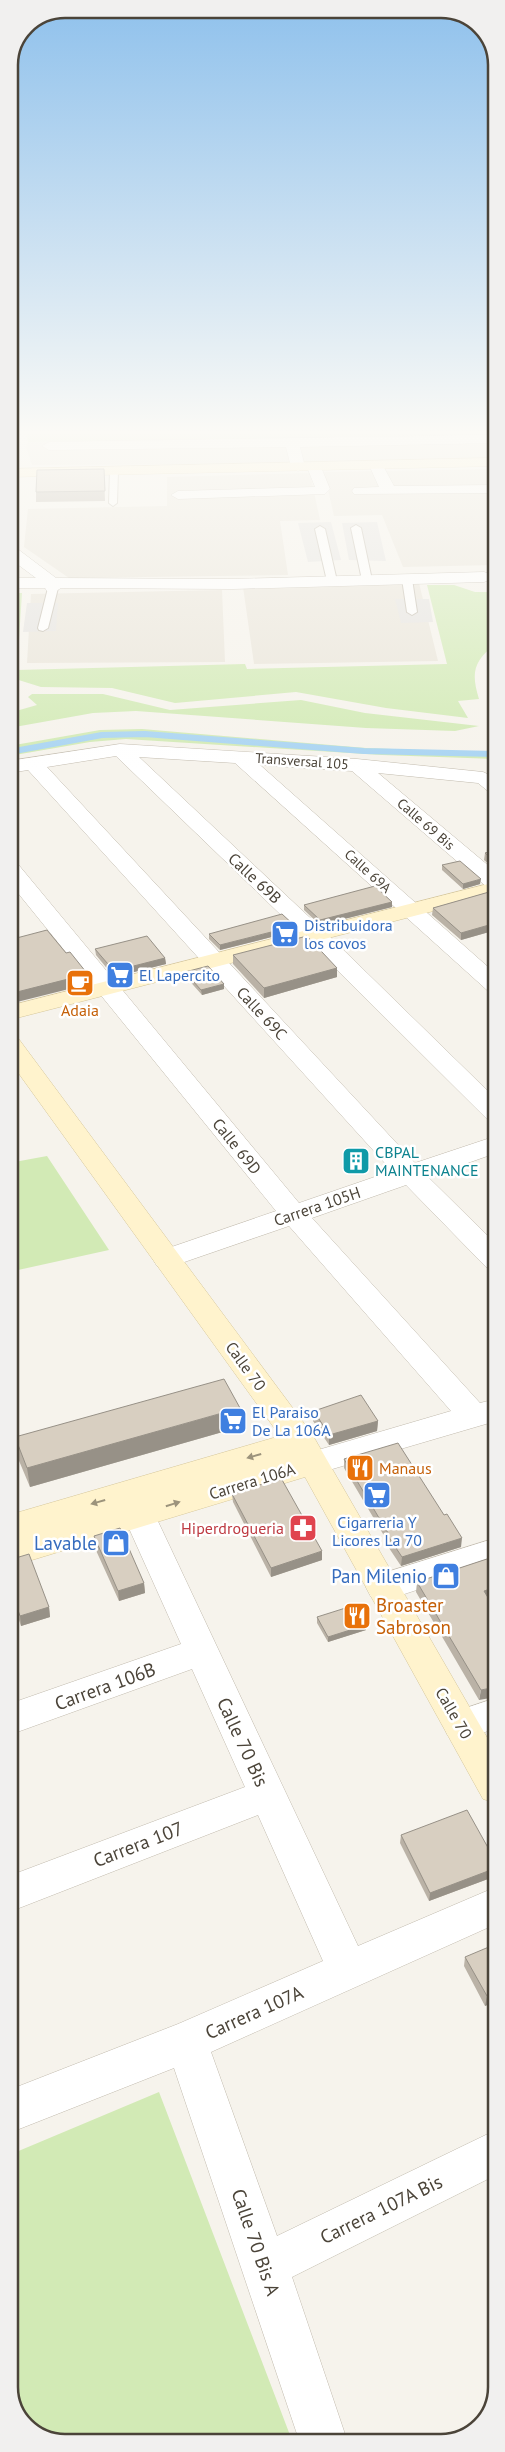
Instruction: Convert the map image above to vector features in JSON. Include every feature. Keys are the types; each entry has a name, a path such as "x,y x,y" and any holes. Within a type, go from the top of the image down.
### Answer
{"street":[{"path":"18,557 52,584"},
{"path":"18,583 140,584 484,577"},
{"path":"18,588 52,584"},
{"name":"Transversal 105","path":"20,766 120,750 357,765 488,783"},
{"name":"Calle 69B","path":"120,750 316,935 488,1105"},
{"name":"Calle 69A","path":"240,757 488,979"},
{"name":"Calle 69 Bis","path":"357,765 488,876"},
{"name":"Calle 69C","path":"20,766 214,961 410,1174 488,1252"},
{"name":"Calle 69D","path":"18,879 293,1214 485,1413"},
{"path":"18,1011 488,890"},
{"name":"Calle 70","path":"18,1055 307,1452 488,1773"},
{"name":"Carrera 105H","path":"167,1259 488,1147"},
{"name":"Carrera 106A","path":"18,1526 307,1452 485,1413"},
{"name":"Carrera 106A","path":"18,1551 139,1515 307,1452"},
{"name":"Calle 70 Bis","path":"139,1515 348,1970"},
{"path":"383,1587 488,1554"},
{"name":"Carrera 106B","path":"18,1717 202,1651"},
{"path":"461,1725 488,1716"},
{"name":"Carrera 107","path":"18,1891 267,1795"},
{"name":"Carrera 107A","path":"18,2108 186,2042 488,1909"},
{"name":"Calle 70 Bis A","path":"186,2042 265,2266 321,2434"},
{"name":"Carrera 107A Bis","path":"265,2266 488,2156"}],"lane":[{"path":"323,543 332,581"},
{"path":"359,543 367,580"},
{"path":"407,579 412,612"},
{"path":"43,628 52,584"}],"shaded area":[{"path":"24,543 283,543 288,575 69,578 24,547"},
{"path":"303,543 337,543 341,560 308,562"},
{"path":"346,543 382,543 386,561 349,560"},
{"path":"393,543 488,543 488,565 403,567"},
{"path":"419,583 438,661 254,664 243,587"},
{"path":"222,590 225,662 27,663 31,594"},
{"path":"395,599 429,599 433,622 401,623"},
{"path":"27,603 58,603 56,631 23,632"}],"green space":[{"path":"427,585 454,585 475,592 488,592 488,650 478,662 475,675 479,699 458,701 468,718 386,708 296,692 175,703 112,688 41,687 18,680 18,670 245,664 247,669 447,664"},
{"path":"18,593 22,593 18,655"},
{"path":"32,694 103,694 170,710 301,700 365,713 479,726 455,731 366,728 136,711 93,713 18,726 18,710 37,705 28,697"},
{"path":"142,729 366,748 488,753 488,759 382,755 126,739 90,742 18,754 18,744 100,730"},
{"path":"47,1156 109,1250 18,1270 18,1161"},
{"path":"159,2092 290,2434 61,2434 44,2430 31,2421 22,2408 18,2394 18,2151"}],"building":[{"path":"460,861 481,879 463,884 442,865"},
{"path":"375,886 392,902 320,920 304,905"},
{"path":"488,892 488,925 461,933 433,908"},
{"path":"282,914 295,926 220,945 209,934"},
{"path":"47,930 66,953 70,952 86,972 80,976 18,992 18,938"},
{"path":"147,936 165,958 114,971 95,949"},
{"path":"307,936 337,968 264,988 233,955"},
{"path":"208,966 224,984 201,990 185,972"},
{"path":"224,1379 240,1408 27,1468 18,1445 18,1436"},
{"path":"361,1395 378,1421 329,1435 314,1411"},
{"path":"398,1443 444,1515 447,1514 462,1538 402,1557 386,1533 388,1533 344,1459"},
{"path":"281,1478 322,1551 271,1568 232,1494"},
{"path":"120,1528 144,1583 118,1591 94,1536"},
{"path":"29,1554 49,1607 20,1616 18,1610 18,1557"},
{"path":"488,1559 488,1590 484,1591 488,1598 488,1689 481,1690 417,1582"},
{"path":"355,1605 366,1625 328,1637 317,1617"},
{"path":"467,1810 488,1848 488,1871 430,1893 401,1835"},
{"path":"488,1947 488,1996 487,1996 465,1957"}],"waterway":[{"path":"18,750 102,735 145,734 364,751 488,754"}],"place":[{"name":"Distribuidora los covos","path":"285,934"},
{"name":"El Lapercito","path":"120,975"},
{"name":"Adaia","path":"80,983"},
{"name":"CBPAL MAINTENANCE","path":"356,1161"},
{"name":"El Paraiso De La 106A","path":"233,1421"},
{"name":"Manaus","path":"360,1468"},
{"name":"Cigarreria Y Licores La 70","path":"377,1495"},
{"name":"Hiperdrogueria","path":"303,1528"},
{"name":"Lavable","path":"116,1543"},
{"name":"Pan Milenio","path":"446,1576"},
{"name":"Broaster Sabroson","path":"357,1616"}]}
